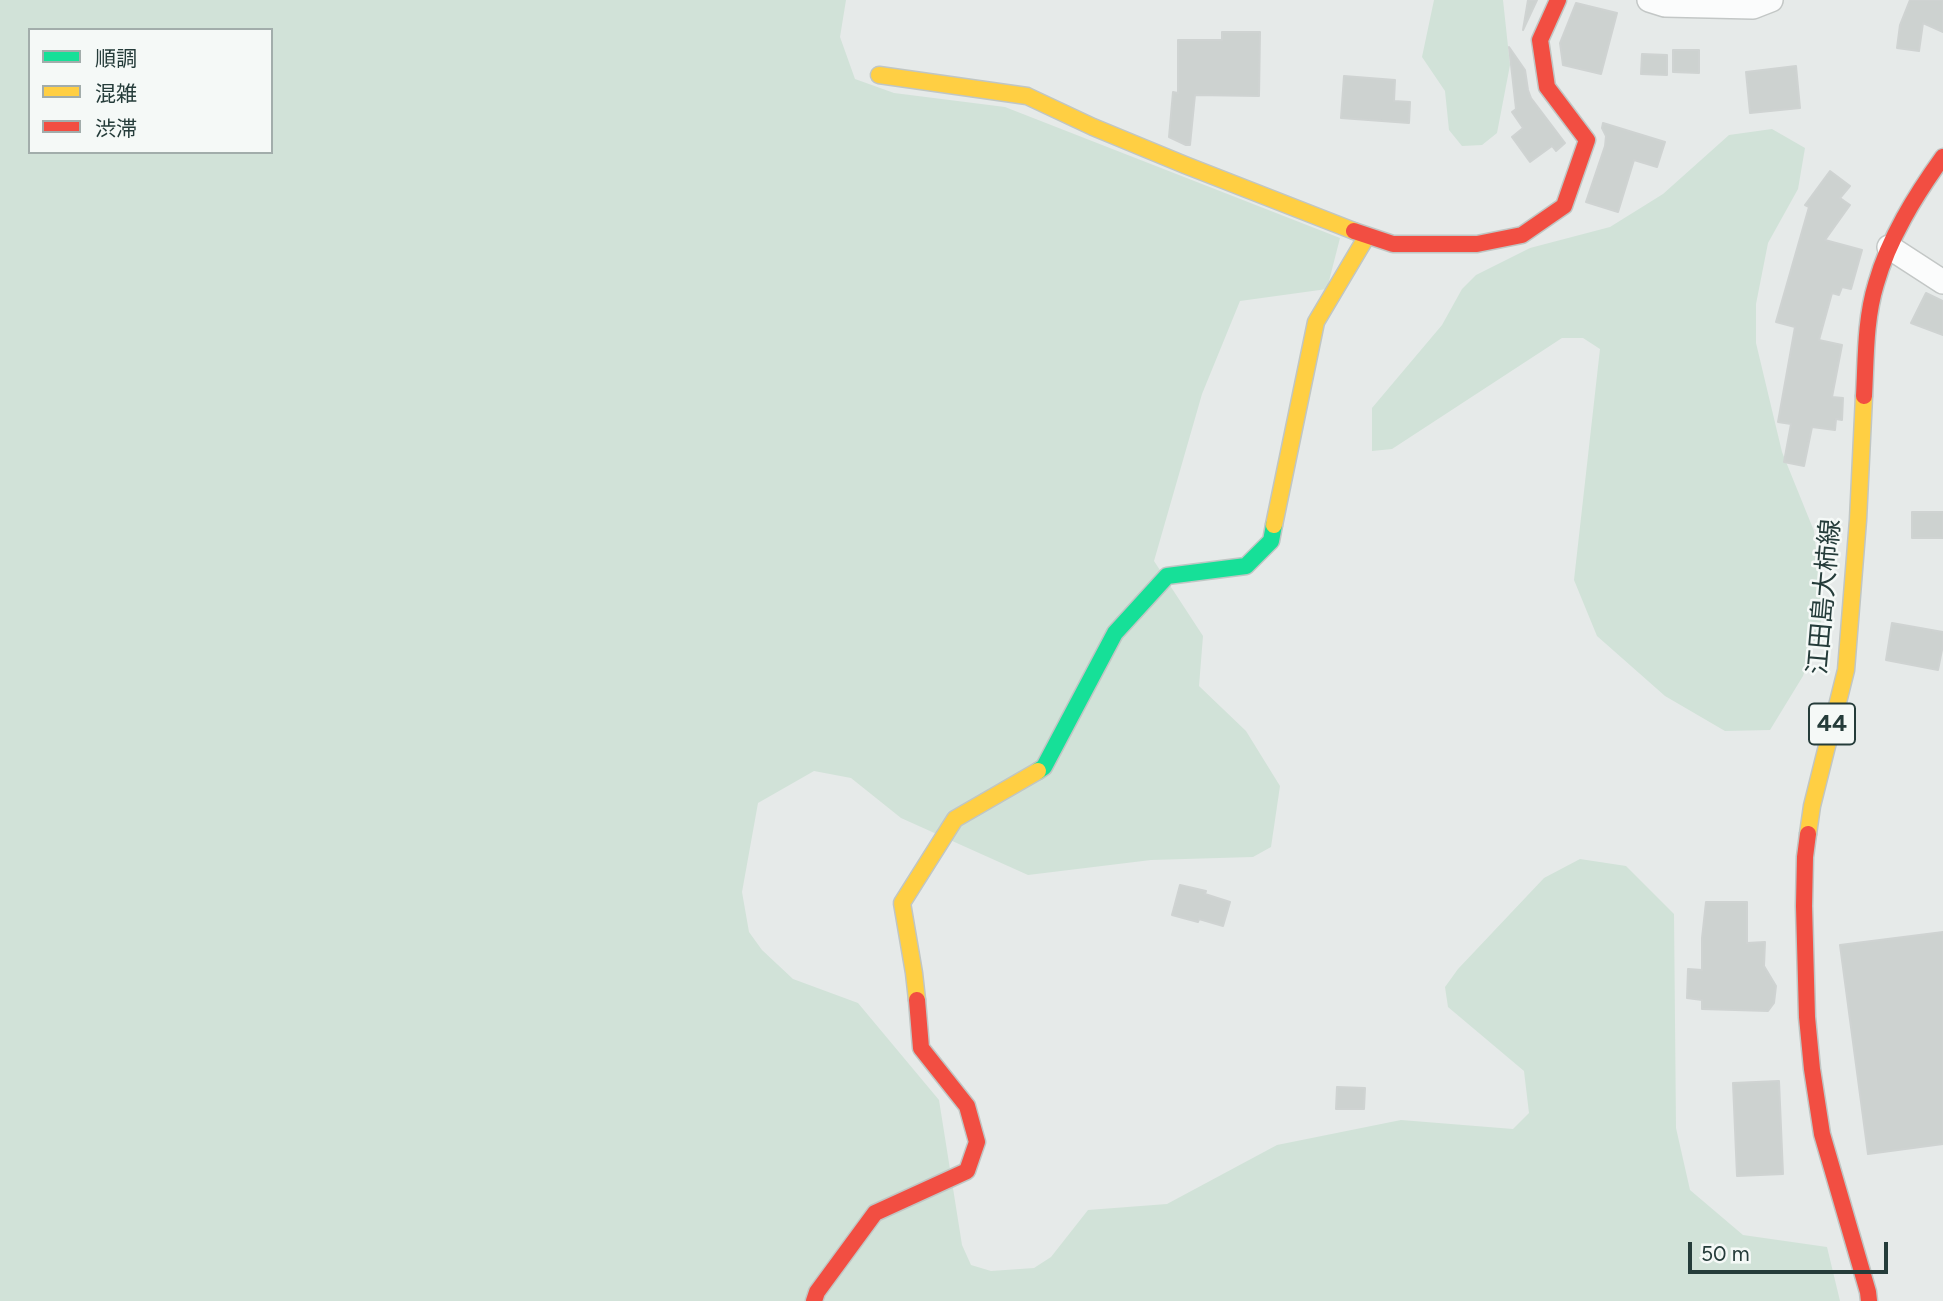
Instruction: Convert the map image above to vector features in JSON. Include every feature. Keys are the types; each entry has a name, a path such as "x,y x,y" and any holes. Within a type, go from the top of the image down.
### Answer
{"street":[{"path":"879,75 1027,96 1174,160 1393,244 1477,244 1522,234 1564,206 1587,140 1547,87 1540,40 1558,0"},
{"path":"1648,0 1665,5 1753,7 1771,0"},
{"name":"江田島大柿線","path":"1869,1301 1822,1134 1812,1069 1808,1017 1805,857 1812,806 1846,670 1857,533 1867,331 1875,286 1889,247 1918,192 1943,157"},
{"path":"814,1301 817,1292 875,1213 967,1171 976,1142 967,1106 921,1048 914,973 902,903 954,820 1044,766 1115,633 1167,576 1246,566 1271,541 1316,322 1367,236"},
{"path":"1889,247 1943,282"}],"green space":[{"path":"0,0 846,0 840,37 855,79 894,93 1005,107 1340,238 1327,289 1240,301 1202,394 1154,561 1203,636 1199,686 1246,731 1280,786 1271,847 1253,857 1151,860 1028,875 901,818 851,778 814,771 758,803 742,892 749,932 762,950 793,979 858,1003 939,1100 962,1245 971,1265 991,1271 1034,1268 1051,1257 1088,1210 1167,1204 1277,1145 1401,1120 1513,1129 1529,1113 1524,1071 1448,1007 1445,987 1458,969 1544,878 1580,859 1626,866 1674,914 1676,1128 1690,1190 1743,1235 1827,1247 1840,1301 0,1301"},
{"path":"1434,0 1503,0 1510,65 1497,133 1482,145 1462,146 1449,130 1445,91 1422,57"},
{"path":"1772,129 1805,148 1798,189 1768,243 1756,304 1756,343 1782,452 1814,531 1823,616 1803,676 1770,730 1725,731 1665,696 1597,636 1574,580 1600,349 1583,338 1562,338 1392,449 1372,451 1372,408 1442,325 1462,289 1476,275 1530,248 1610,227 1663,194 1729,135"}],"building":[{"path":"1528,0 1537,0 1523,30"},
{"path":"1910,0 1943,0 1943,32 1923,23 1919,51 1897,48 1900,25"},
{"path":"1576,3 1617,13 1601,74 1563,65 1560,43"},
{"path":"1222,32 1260,32 1259,96 1195,95 1190,145 1186,145 1169,137 1173,92 1178,93 1178,40 1222,40"},
{"path":"1509,47 1525,70 1531,98 1565,143 1556,151 1552,146 1530,162 1512,137 1523,128 1512,112 1516,109"},
{"path":"1673,50 1699,50 1699,73 1673,72"},
{"path":"1642,54 1667,55 1667,75 1641,74"},
{"path":"1796,66 1800,108 1750,113 1746,72"},
{"path":"1344,76 1395,80 1394,101 1410,102 1409,123 1341,118"},
{"path":"1603,123 1665,142 1657,167 1634,160 1618,212 1586,202 1605,146"},
{"path":"1830,171 1850,186 1840,198 1850,205 1825,240 1862,250 1851,289 1842,287 1839,295 1832,293 1819,340 1842,345 1832,397 1843,398 1842,420 1836,419 1835,430 1812,427 1804,466 1784,462 1791,424 1778,422 1795,327 1776,322 1809,207 1805,205"},
{"path":"1926,293 1943,301 1943,335 1911,323"},
{"path":"1912,512 1943,512 1943,538 1912,538"},
{"path":"1892,623 1943,632 1938,670 1886,660"},
{"path":"1180,885 1206,891 1205,894 1230,902 1223,926 1172,915"},
{"path":"1706,902 1747,902 1747,943 1765,942 1764,966 1776,986 1774,1003 1768,1011 1702,1009 1702,1000 1687,998 1688,969 1702,970"},
{"path":"1943,932 1943,1144 1868,1154 1840,945"},
{"path":"1779,1081 1783,1174 1737,1176 1733,1083"},
{"path":"1337,1087 1365,1088 1364,1109 1336,1109"}],"traffic: fast":[{"path":"1038,771 1044,767 1115,633 1167,576 1246,566 1271,541 1274,525"}],"traffic: slow":[{"path":"879,75 1027,96 1185,165 1354,231"},
{"path":"1274,525 1316,322 1367,236"},
{"path":"1808,834 1812,806 1846,670 1858,520 1864,396"},
{"path":"917,1000 902,903 955,819 1038,771"}],"traffic: jam":[{"path":"1354,231 1393,244 1477,244 1522,235 1564,206 1587,140 1547,87 1540,40 1558,0"},
{"path":"1864,396 1870,311 1881,267 1904,218 1943,157"},
{"path":"1808,834 1804,906 1807,1017 1812,1069 1822,1134 1869,1301"},
{"path":"814,1301 817,1292 875,1213 967,1171 977,1142 967,1106 921,1048 917,1000"}]}
